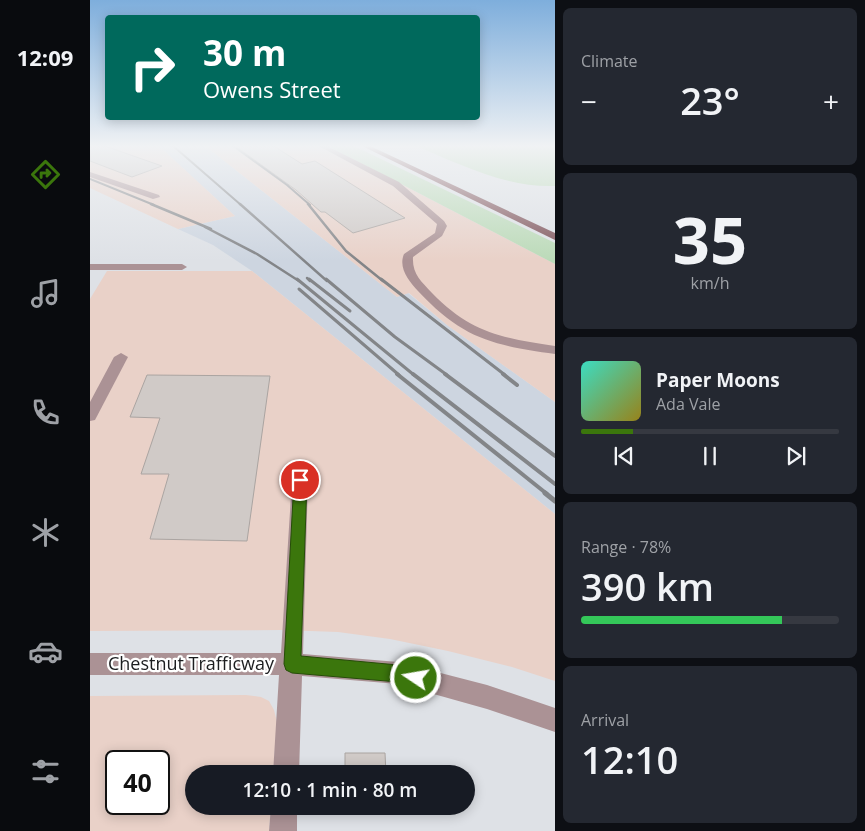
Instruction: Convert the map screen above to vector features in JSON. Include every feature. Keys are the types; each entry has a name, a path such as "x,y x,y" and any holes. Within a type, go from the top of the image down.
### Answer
{"main road":[{"path":"444,184 555,237"}],"street":[{"path":"118,184 156,197"},
{"path":"396,184 442,226 439,234 408,256 406,268 434,303 454,320 478,334 506,343 555,350"},
{"path":"90,267 182,267"},
{"path":"90,416 121,357"},
{"path":"286,765 300,480"},
{"name":"Chestnut Trafficway","path":"90,664 292,664 398,673 487,697 555,720"},
{"path":"283,831 284,815"}],"shaded area":[{"path":"90,184 200,184 235,216 178,229 90,188"},
{"path":"200,184 253,184 397,297 408,293 447,325 555,402 555,514 252,271 213,245 178,229 235,216"},
{"path":"253,184 401,184 555,264 555,402 447,325 409,293 397,297"},
{"path":"107,271 252,271 555,514 555,681 512,667 448,651 390,639 338,632 281,630 90,631 90,299"},
{"path":"246,695 261,697 269,701 277,722 274,765 185,765 185,815 270,815 269,831 90,831 90,696"}],"green space":[{"path":"401,184 432,184 555,243 555,264"},
{"path":"523,184 555,184 555,186"}],"building":[{"path":"287,184 351,184 405,218 353,233 325,212 321,212"},
{"path":"147,375 270,376 247,541 150,539 169,474 141,474 160,418 130,417"},
{"path":"345,753 385,753 386,765 345,765"}],"railway":[{"path":"102,184 154,205"},
{"path":"217,184 241,205"},
{"path":"285,184 310,205"},
{"path":"151,204 211,229"},
{"path":"240,204 327,281"},
{"path":"308,204 346,251 383,281"},
{"path":"205,227 257,254 299,281"},
{"path":"307,278 310,281"},
{"path":"297,279 414,375"},
{"path":"309,279 350,311"},
{"path":"326,279 395,337 447,375"},
{"path":"381,279 505,375"},
{"path":"299,289 399,375"},
{"path":"397,374 547,494"},
{"path":"413,374 555,484"},
{"path":"445,374 555,456"},
{"path":"503,374 517,385"},
{"path":"545,493 555,501"}],"route":[{"path":"300,480 292,664 398,673 416,678"}]}
